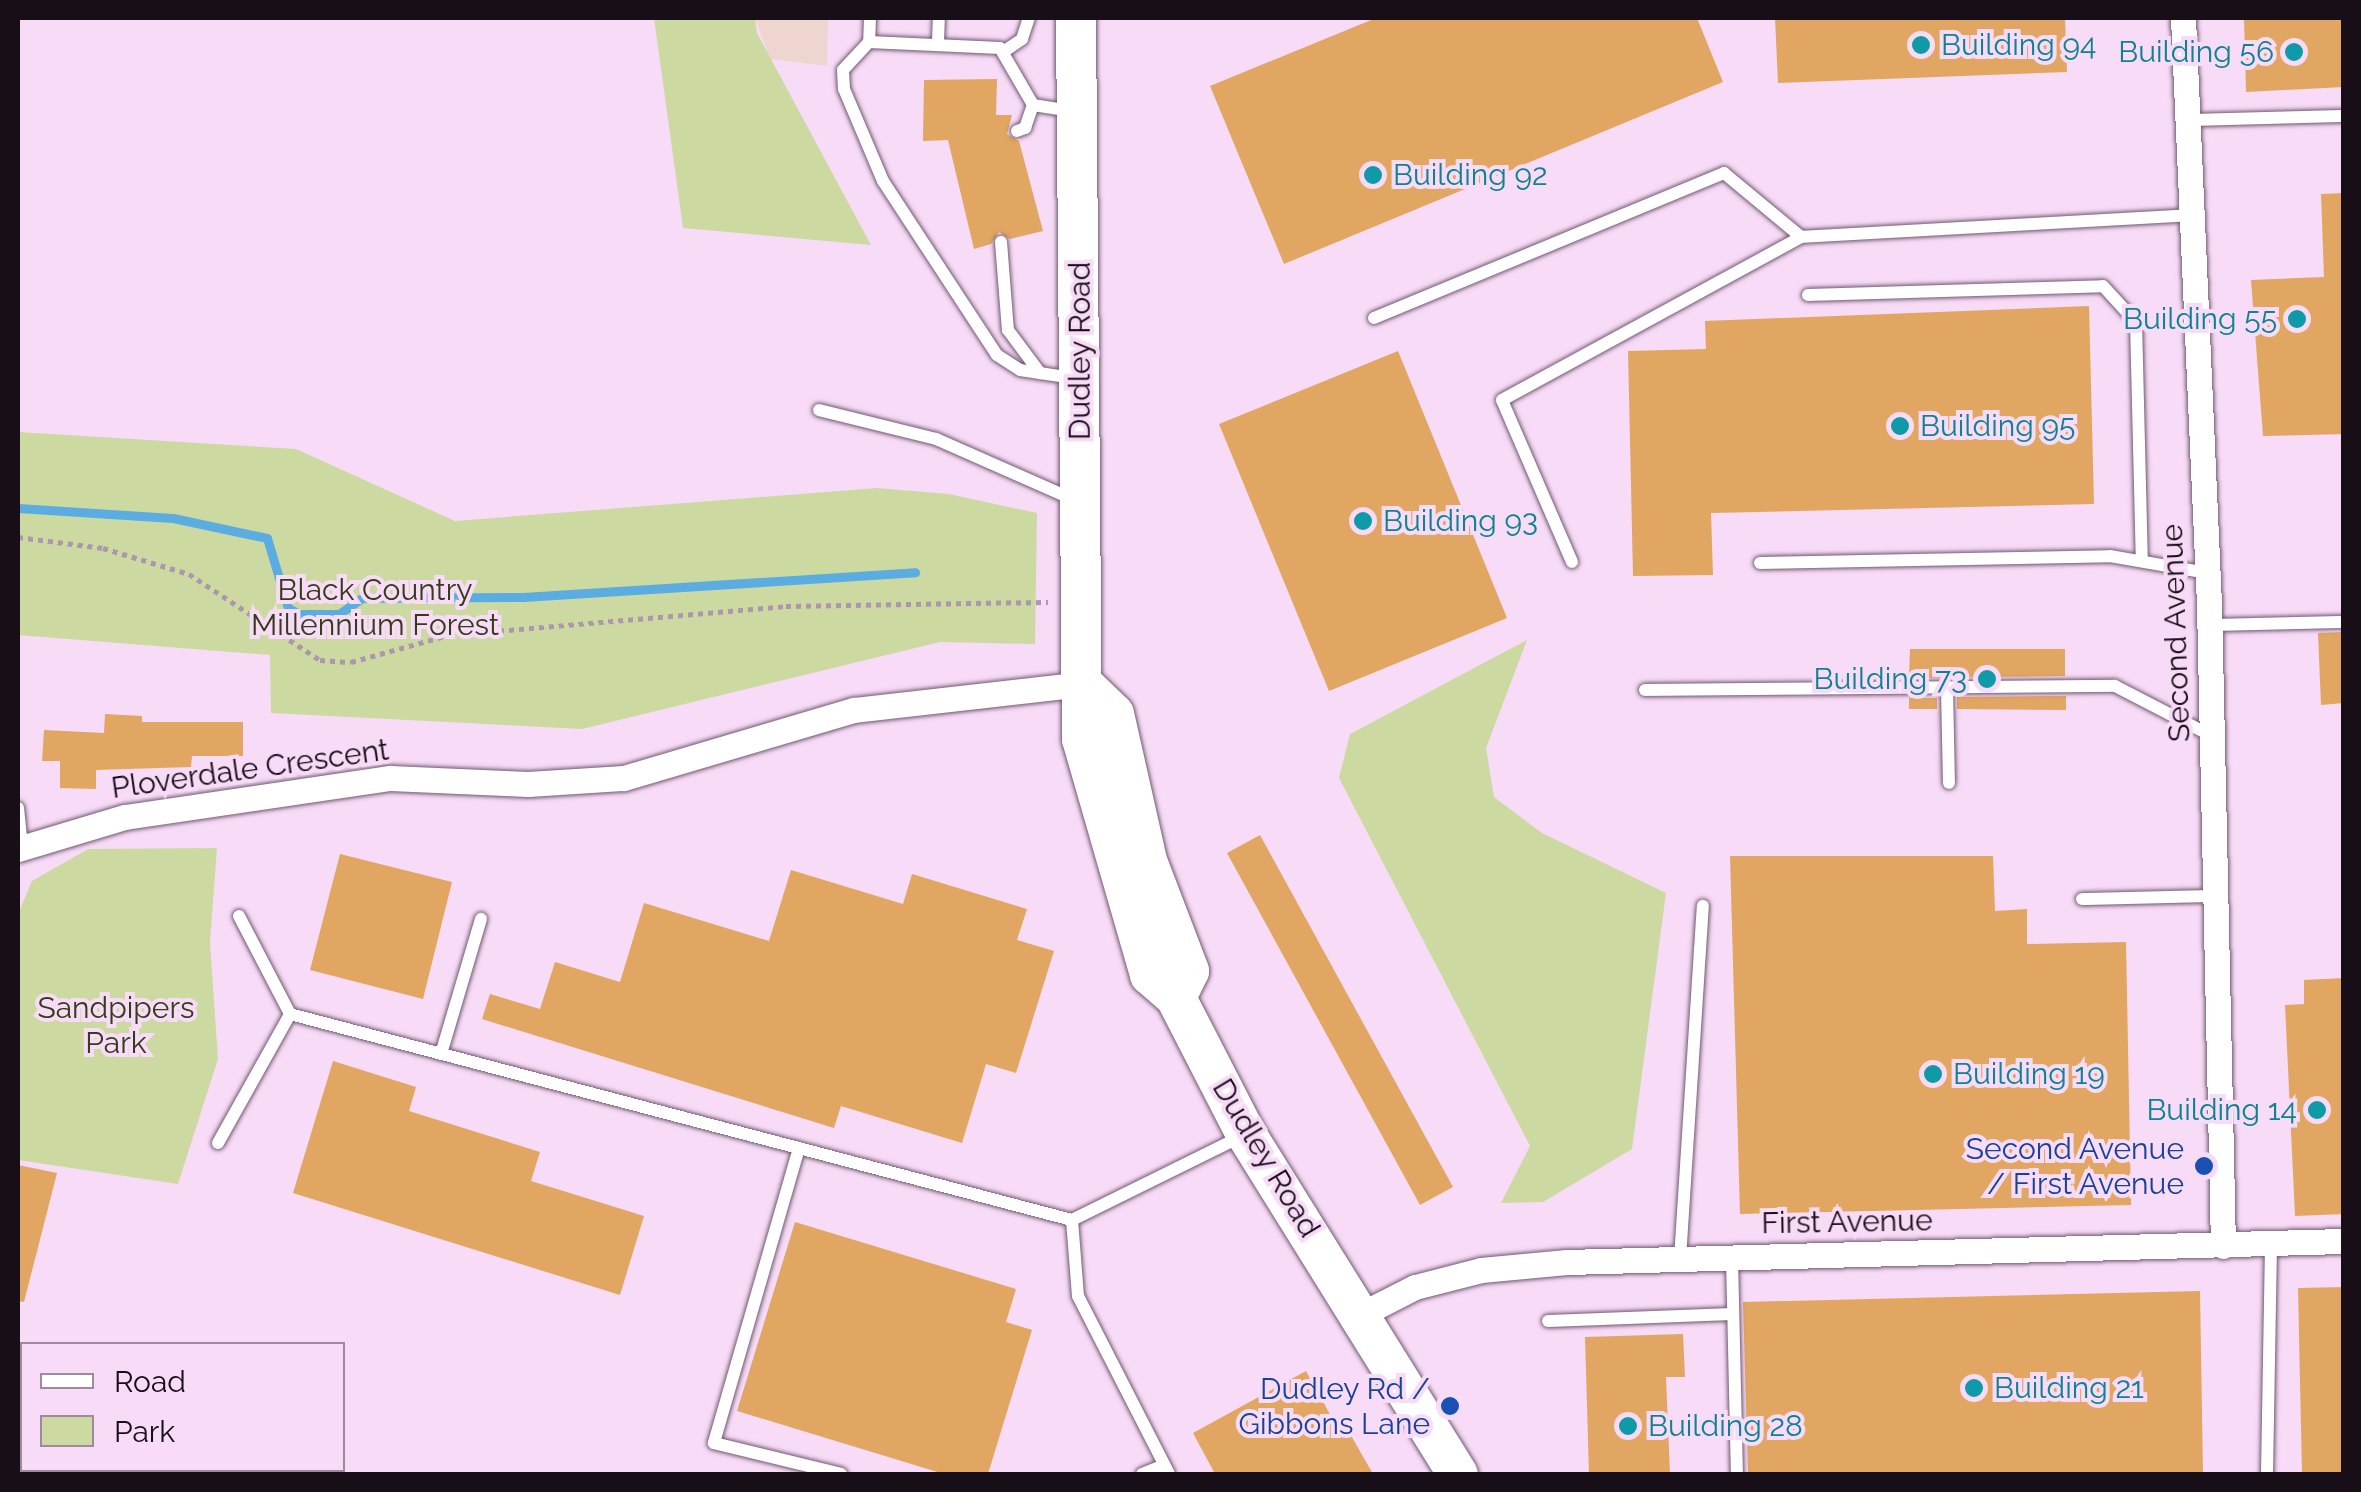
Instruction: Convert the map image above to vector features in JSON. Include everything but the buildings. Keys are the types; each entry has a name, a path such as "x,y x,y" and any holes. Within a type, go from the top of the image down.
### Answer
{"main road":[{"name":"Dudley Road","path":"1076,18 1082,739 1150,976 1176,998 1246,1134 1362,1314 1458,1474"}],"street":[{"name":"Second Avenue","path":"2183,18 2209,625 2223,1246"},
{"name":"Ploverdale Crescent","path":"20,848 125,817 390,778 528,784 624,778 854,710 1084,684"},
{"name":"First Avenue","path":"1362,1314 1416,1287 1481,1270 1680,1259 2344,1241"}],"lane":[{"path":"870,18 869,42 843,70 844,89 883,181 997,355 1020,370 1080,379"},
{"path":"938,42 939,18"},
{"path":"869,42 938,42 1003,52 1022,39 1029,18"},
{"path":"1003,52 1034,105"},
{"path":"1034,105 1078,112"},
{"path":"1017,132 1025,128 1034,105"},
{"path":"2188,120 2344,116"},
{"path":"1374,318 1724,173 1801,237"},
{"path":"1572,562 1502,400 1801,237 2192,215"},
{"path":"1001,242 1008,330 1040,373"},
{"path":"1808,296 2103,286 2136,322 2142,561"},
{"path":"819,410 936,439 1081,502"},
{"path":"1760,563 2110,556 2207,572"},
{"path":"2209,625 2344,622"},
{"path":"1646,690 2116,686 2212,736"},
{"path":"1947,688 1949,782"},
{"path":"18,808 20,848"},
{"path":"2082,899 2215,896"},
{"path":"1680,1259 1703,906"},
{"path":"238,916 290,1014 1072,1220 1246,1134"},
{"path":"441,1054 480,919"},
{"path":"218,1143 290,1014"},
{"path":"800,1148 714,1443 841,1474"},
{"path":"1072,1220 1078,1296 1167,1470 1142,1474"},
{"path":"2267,1474 2271,1244"},
{"path":"1732,1258 1736,1474"},
{"path":"1548,1321 1733,1314"}],"path":[{"path":"18,537 103,548 189,574 320,660 351,662 449,635 786,606 1081,601"}],"shaded area":[{"path":"755,18 828,18 827,66 770,59"}],"green space":[{"path":"654,18 755,18 757,33 871,245 683,228"},
{"name":"Black Country Millennium Forest","path":"18,432 296,449 455,521 877,488 949,494 1037,513 1035,644 940,642 582,729 271,713 270,655 18,635"},
{"path":"1527,640 1486,748 1494,797 1542,833 1666,893 1632,1149 1543,1202 1501,1203 1530,1146 1339,778 1350,734"},
{"name":"Sandpipers Park","path":"217,848 210,942 218,1059 178,1184 18,1160 18,914 32,881 88,849"}],"waterway":[{"path":"18,508 173,518 267,538 288,608 300,614 339,614 362,598 523,597 915,572"}],"place":[{"name":"Building 94","path":"1921,45"},
{"name":"Building 56","path":"2294,52"},
{"name":"Building 92","path":"1373,175"},
{"name":"Building 55","path":"2297,319"},
{"name":"Building 95","path":"1900,426"},
{"name":"Building 93","path":"1363,521"},
{"name":"Building 73","path":"1987,679"},
{"name":"Building 19","path":"1933,1074"},
{"name":"Building 14","path":"2317,1110"},
{"name":"Second Avenue / First Avenue","path":"2204,1166"},
{"name":"Building 21","path":"1974,1388"},
{"name":"Dudley Rd / Gibbons Lane","path":"1450,1406"},
{"name":"Building 28","path":"1628,1426"}]}
